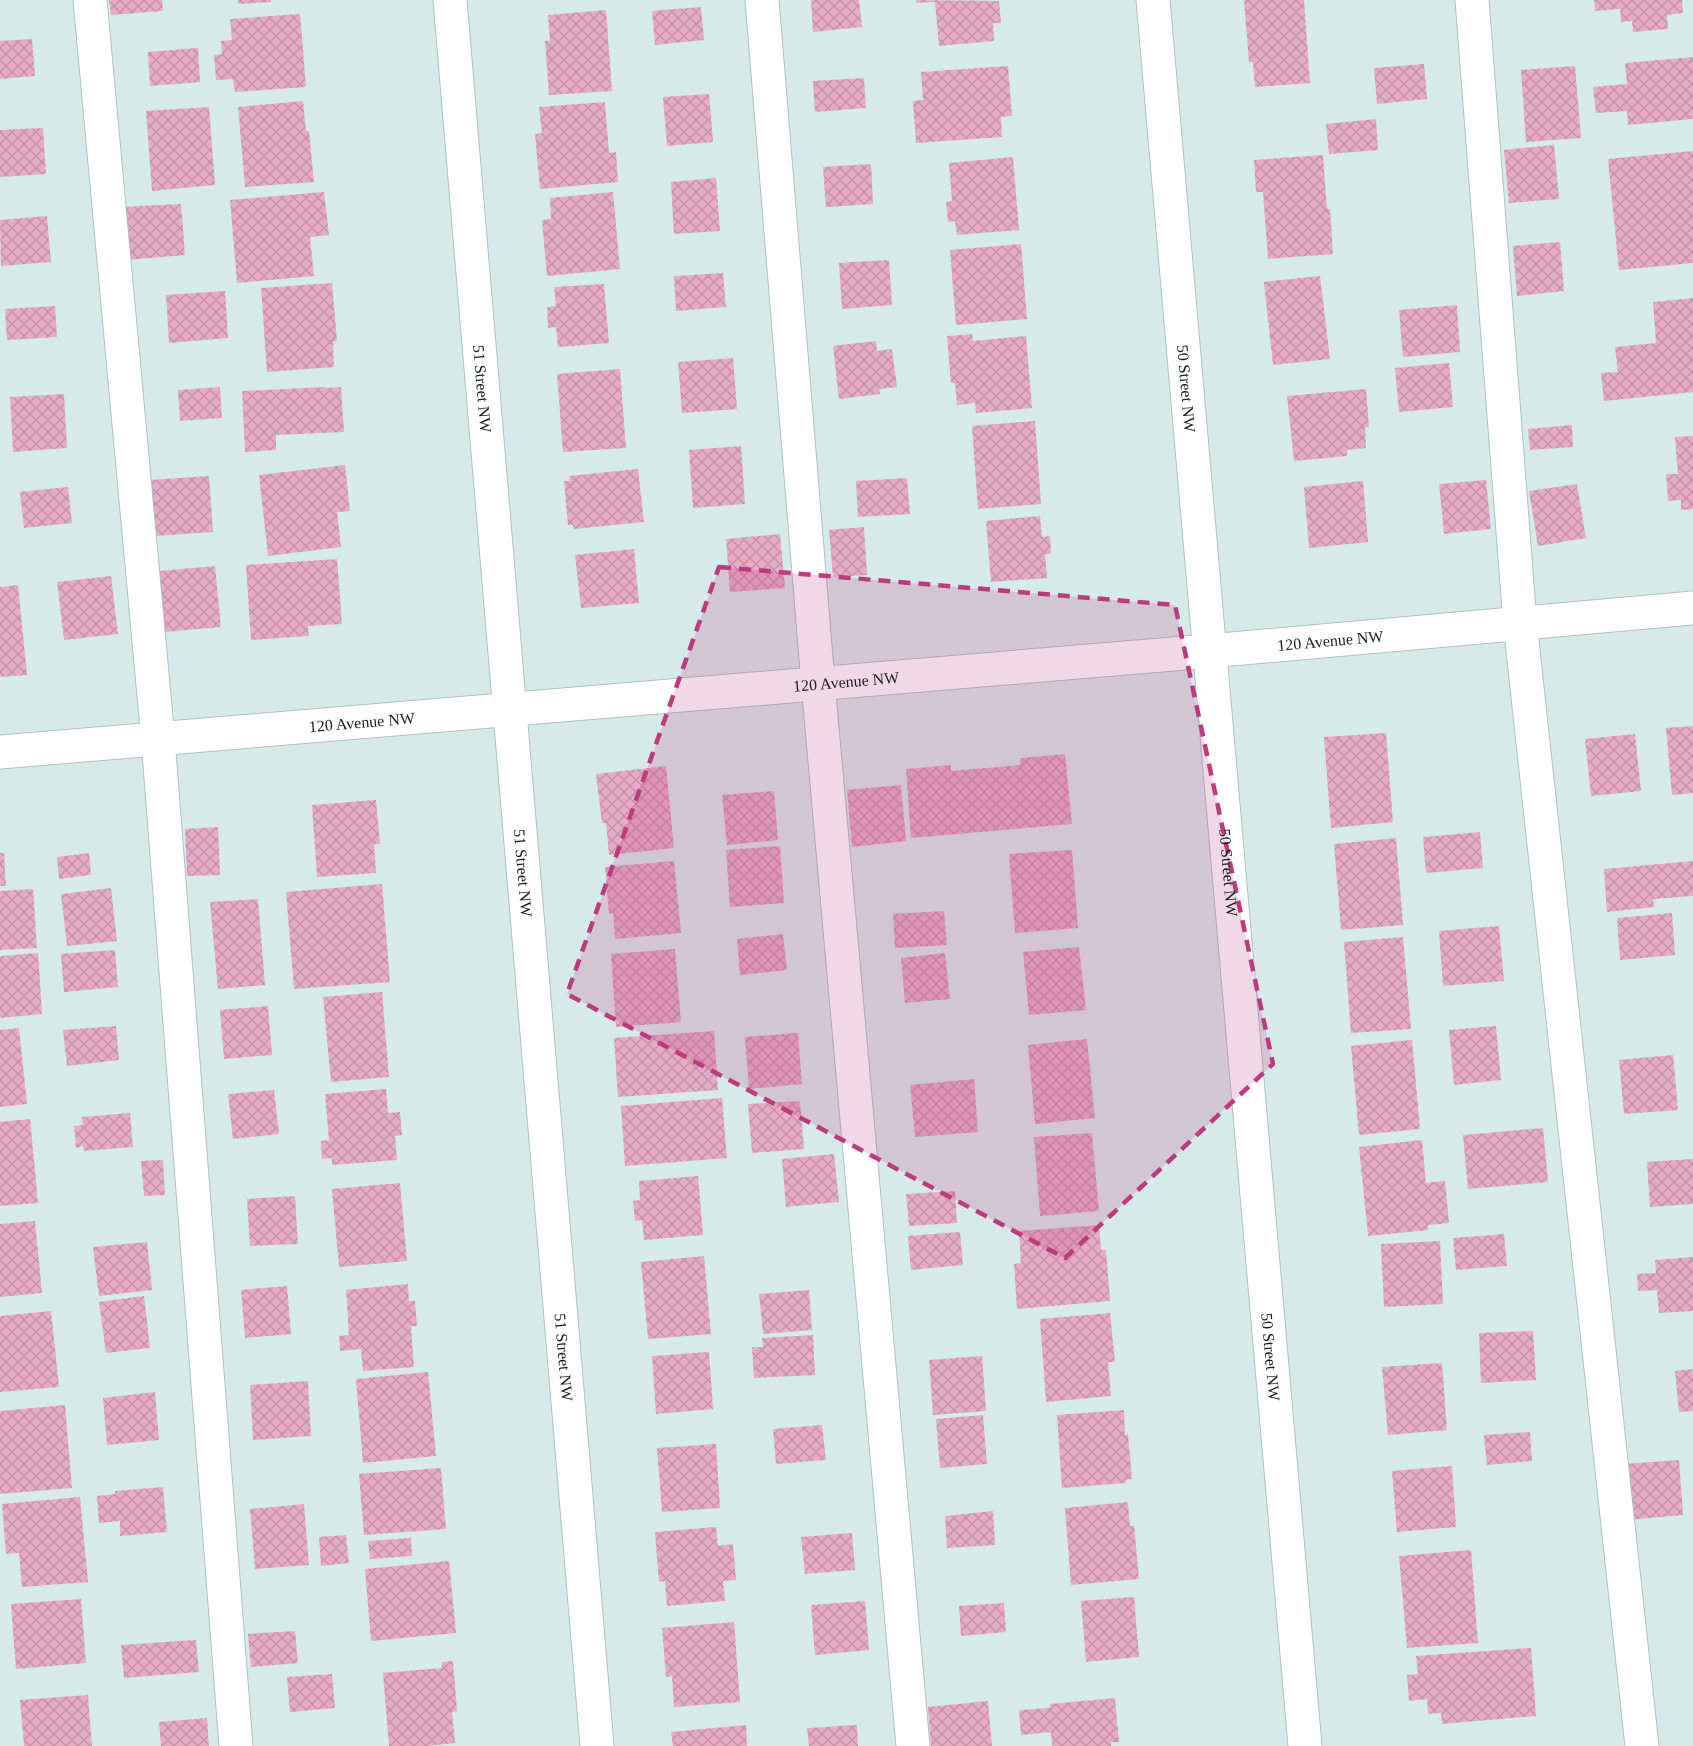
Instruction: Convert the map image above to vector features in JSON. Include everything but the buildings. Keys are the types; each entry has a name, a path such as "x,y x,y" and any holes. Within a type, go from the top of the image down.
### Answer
{"street":[{"path":"90,0 158,739 236,1746"},
{"name":"51 Street NW","path":"450,0 597,1746"},
{"path":"762,0 818,683 912,1746"},
{"name":"50 Street NW","path":"1153,0 1305,1746"},
{"path":"1472,0 1520,623 1642,1746"},
{"name":"120 Avenue NW","path":"0,752 1209,651 1693,608"}],"highlighted area":[{"path":"719,567 1175,605 1273,1064 1065,1258 567,994"}]}
